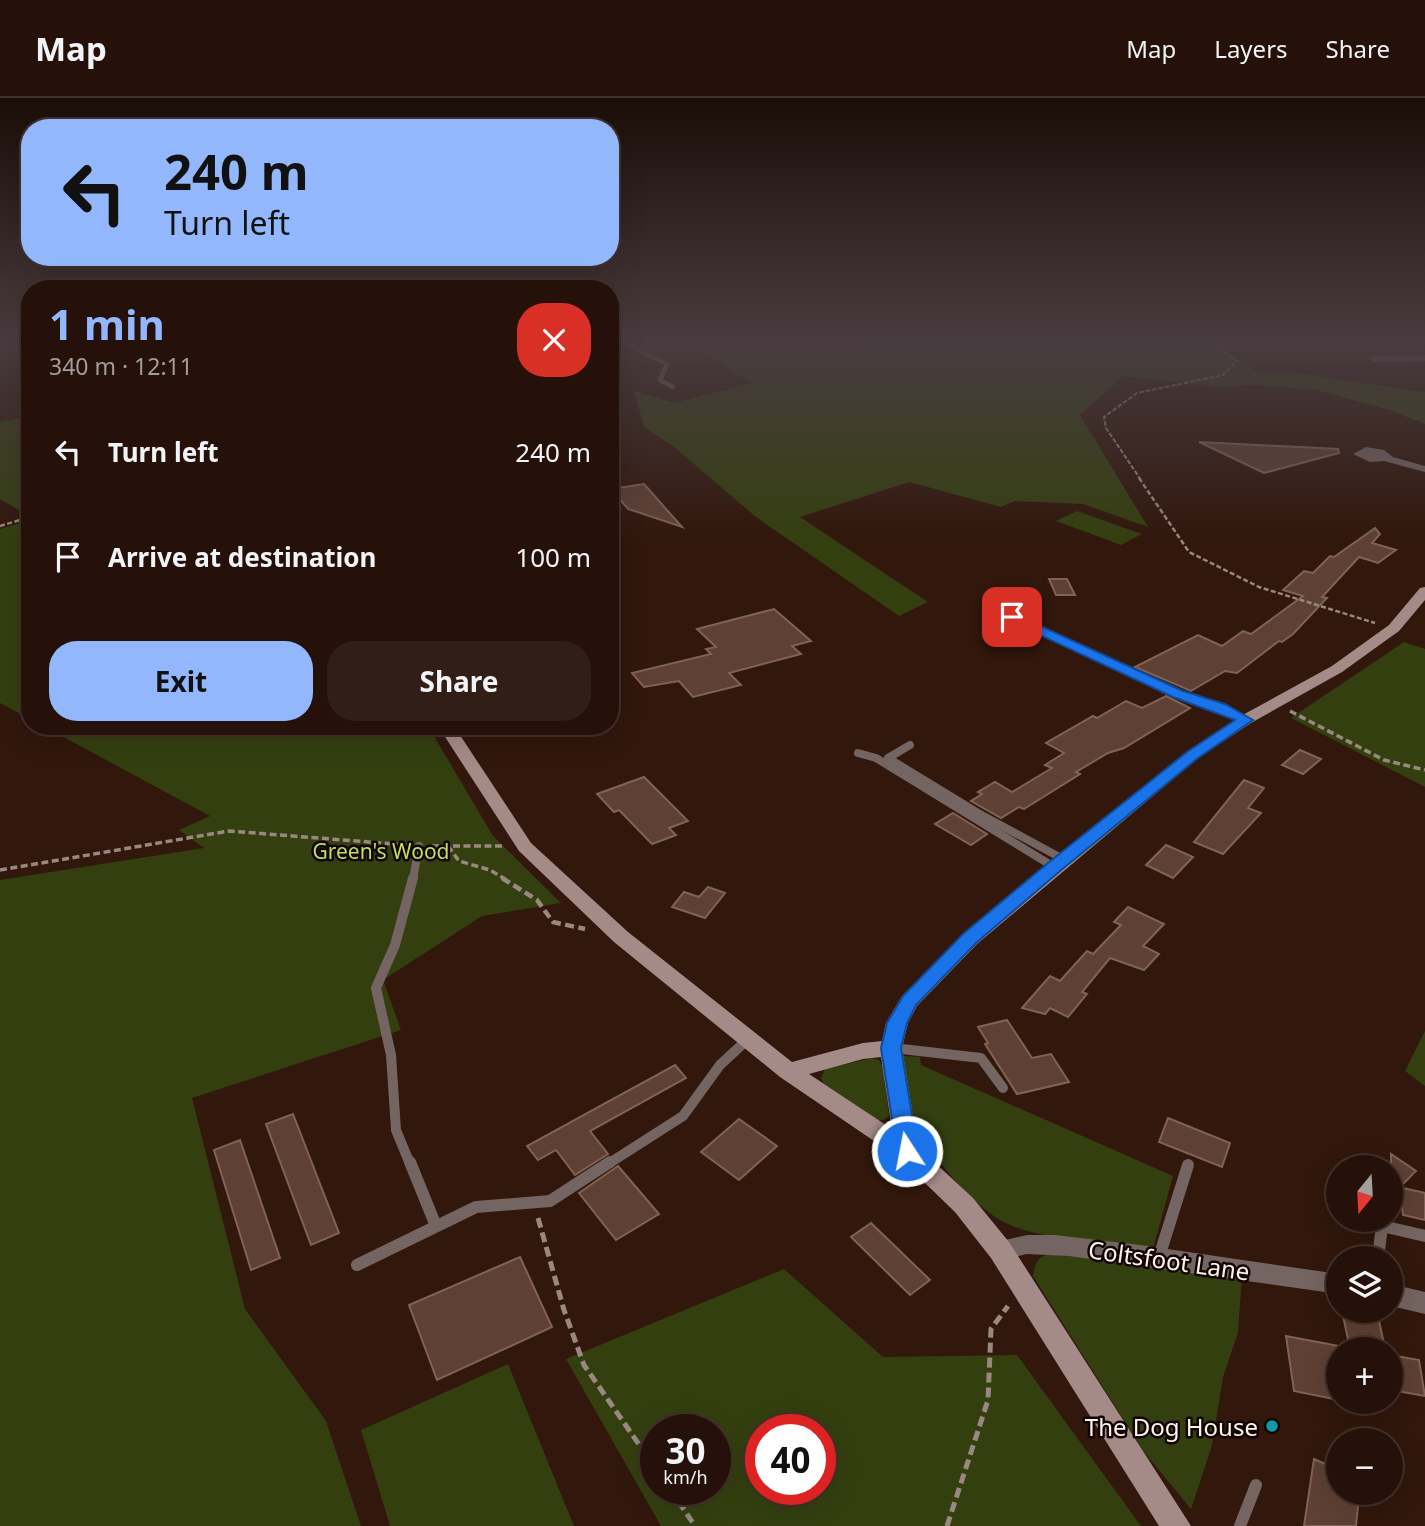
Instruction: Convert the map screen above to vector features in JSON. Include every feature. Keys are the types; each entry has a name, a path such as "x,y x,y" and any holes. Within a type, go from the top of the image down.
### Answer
{"street":[{"path":"1388,459 1425,469"},
{"path":"907,1151 891,1048 897,1023 909,1001 970,939 1192,755 1245,720 1337,669 1394,628 1425,591"},
{"path":"452,735 525,847 621,937 788,1071 907,1151 964,1205 1000,1250 1176,1526"},
{"path":"788,1071 863,1051 891,1048"},
{"name":"Coltsfoot Lane","path":"1000,1250 1027,1242 1159,1256 1326,1282"},
{"path":"1403,1298 1425,1303"}],"lane":[{"path":"989,606 1178,694 1220,707 1245,720"},
{"path":"910,746 888,758 1059,863"},
{"path":"858,753 876,758 1059,863"},
{"path":"419,846 409,901 395,945 376,988 391,1055 396,1130 436,1226"},
{"path":"357,1265 476,1207 550,1201 682,1116 720,1065 748,1039"},
{"path":"891,1048 981,1058 1003,1088"},
{"path":"1159,1256 1188,1165"},
{"path":"1380,1246 1382,1226 1425,1237"},
{"path":"1240,1526 1256,1485"}],"path":[{"path":"1117,408 1104,417 1106,428 1189,552 1259,587 1394,628"},
{"path":"0,526 21,520"},
{"path":"1276,704 1384,760 1425,770"},
{"path":"0,870 229,831 419,846 525,847"},
{"path":"448,846 458,861 490,870 537,900 553,922 621,937"},
{"path":"533,1203 564,1310 584,1365 640,1446"},
{"path":"947,1526 988,1400 991,1329 1023,1287"},
{"path":"681,1505 695,1526"}],"green space":[{"path":"639,408 1088,408 1080,415 1148,527 1083,504 1015,501 1001,507 909,482 800,517 928,602 899,616 756,517 673,446 644,427"},
{"path":"1381,408 1425,408 1425,424"},
{"path":"21,418 21,511 0,499 0,422"},
{"path":"1077,511 1142,534 1121,545 1056,521"},
{"path":"21,523 21,714 0,703 0,529"},
{"path":"1404,642 1425,649 1425,787 1291,718"},
{"name":"Green's Wood","path":"60,735 433,735 493,836 561,903 482,916 383,980 401,1030 192,1098 245,1309 326,1421 361,1526 0,1526 0,880 204,848 179,830 210,816"},
{"path":"1425,1031 1425,1086 1405,1071"},
{"path":"904,1056 920,1057 921,1065 1173,1176 1153,1249 1042,1235 1010,1225 990,1214 950,1175 919,1128 907,1094"},
{"path":"872,1058 879,1060 883,1067 889,1116 884,1120 878,1120 823,1083 821,1078 825,1069"},
{"path":"1054,1253 1242,1275 1238,1333 1223,1377 1212,1445 1191,1509 1144,1452 1033,1276 1039,1260"},
{"path":"784,1269 883,1357 1017,1355 1141,1526 661,1526 649,1505 731,1505 731,1414 640,1414 640,1489 566,1359"},
{"path":"508,1364 574,1526 390,1526 361,1430"}],"building":[{"path":"1199,442 1338,449 1339,453 1264,473"},
{"path":"644,484 682,527 628,509 619,498 619,488"},
{"path":"1375,528 1380,534 1372,543 1396,550 1378,563 1359,557 1322,597 1327,598 1293,634 1282,642 1279,641 1237,673 1225,671 1191,691 1135,667 1198,635 1222,646 1243,631 1251,634 1303,596 1283,590 1304,571 1313,573 1330,556 1334,557"},
{"path":"1049,579 1067,579 1075,595 1056,595"},
{"path":"774,609 811,641 792,646 801,654 729,673 741,685 693,697 679,681 644,687 632,673 711,654 706,649 716,647 697,629"},
{"path":"1166,696 1190,708 1124,748 1108,753 1076,772 1080,774 1024,809 1019,807 1001,818 971,801 982,794 978,792 995,782 1012,792 1052,768 1045,765 1064,753 1046,743 1093,716 1097,718 1126,701 1142,708"},
{"path":"1300,750 1321,759 1303,774 1282,765"},
{"path":"644,777 688,821 669,828 676,835 652,844 619,810 614,812 597,794"},
{"path":"1244,780 1264,788 1248,808 1261,813 1223,854 1194,842"},
{"path":"953,813 987,834 971,845 935,824"},
{"path":"1166,845 1193,857 1173,878 1146,865"},
{"path":"708,887 725,893 705,918 672,907 684,892 699,897"},
{"path":"1128,907 1164,924 1143,946 1159,954 1144,970 1110,958 1082,992 1087,994 1068,1017 1050,1008 1045,1014 1022,1008 1050,976 1060,981 1087,951 1093,954 1121,925 1114,922"},
{"path":"1007,1020 1032,1058 1051,1054 1069,1082 1017,1094 985,1044 988,1043 978,1027"},
{"path":"675,1065 686,1078 590,1131 608,1154 575,1175 556,1150 538,1160 527,1146"},
{"path":"293,1114 339,1233 311,1245 266,1124"},
{"path":"1168,1118 1230,1143 1222,1167 1159,1142"},
{"path":"739,1119 777,1146 739,1180 701,1152"},
{"path":"240,1140 280,1258 251,1270 214,1150"},
{"path":"1404,1163 1416,1171 1404,1183"},
{"path":"618,1166 659,1214 616,1240 579,1193"},
{"path":"1404,1188 1425,1193 1425,1220 1404,1215"},
{"path":"871,1223 930,1280 910,1295 851,1237"},
{"path":"520,1257 552,1327 437,1380 409,1305"},
{"path":"1345,1323 1380,1323 1382,1337 1347,1337"},
{"path":"1286,1336 1326,1344 1326,1397 1294,1391"},
{"path":"1403,1357 1419,1360 1425,1396 1403,1392"},
{"path":"1314,1459 1326,1464 1326,1505 1358,1506 1356,1526 1304,1526"}],"place":[{"name":"The Dog House","path":"1272,1426"}],"route":[{"path":"907,1151 891,1048 897,1023 909,1001 970,939 1054,867 1192,755 1245,720 1220,707 1178,694 1012,617"}]}
